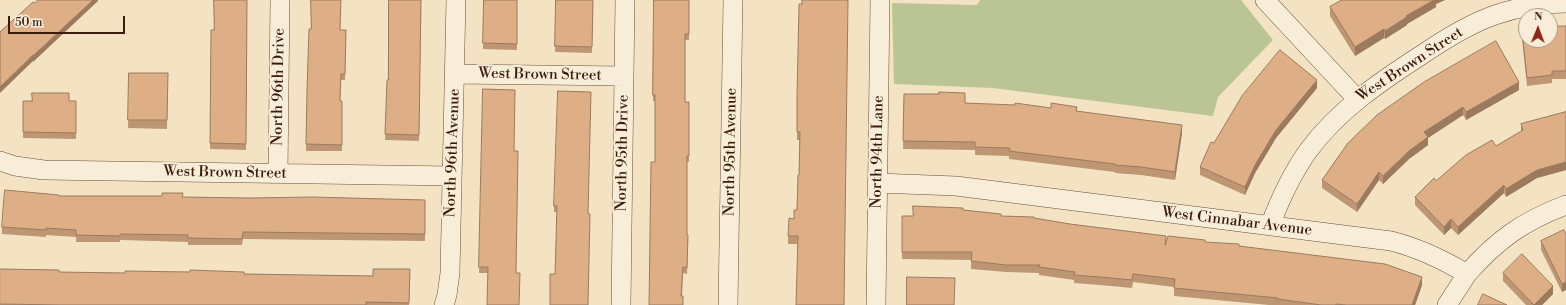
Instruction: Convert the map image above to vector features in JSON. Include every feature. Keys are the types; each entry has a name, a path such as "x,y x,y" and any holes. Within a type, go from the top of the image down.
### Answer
{"street":[{"name":"North 96th Drive","path":"278,174 280,0"},
{"name":"North 96th Avenue","path":"444,305 448,295 450,273 456,0"},
{"name":"North 95th Drive","path":"621,305 625,0"},
{"name":"North 95th Avenue","path":"728,305 733,0"},
{"name":"North 94th Lane","path":"876,305 880,0"},
{"path":"1265,0 1357,99"},
{"name":"West Brown Street","path":"1270,226 1282,194 1299,164 1327,129 1357,99 1403,66 1441,42 1480,21 1529,6 1566,2"},
{"name":"West Brown Street","path":"455,74 624,76"},
{"name":"West Brown Street","path":"0,161 15,166 44,170 452,176"},
{"name":"West Cinnabar Avenue","path":"877,183 956,186 1391,241 1411,246 1442,259 1466,274"},
{"path":"1447,305 1466,274 1496,243 1531,220 1566,205"}],"green space":[{"path":"980,0 1241,0 1273,40 1218,97 1213,116 993,88 894,84 892,3 977,5"}],"building":[{"path":"38,0 93,0 0,87 0,32 33,2 34,3"},
{"path":"214,0 247,0 246,144 210,143 211,30 214,30"},
{"path":"311,0 341,0 340,30 346,30 345,74 341,74 340,101 342,101 342,145 306,144"},
{"path":"389,0 421,0 419,135 385,134 388,80"},
{"path":"484,0 517,0 517,44 483,43"},
{"path":"556,0 593,0 592,47 555,46"},
{"path":"654,0 689,0 689,34 685,34 685,102 689,102 689,156 687,156 688,235 687,268 683,267 681,296 683,296 683,305 649,305 651,162 655,162 655,95 653,95"},
{"path":"802,0 848,0 844,305 796,305 798,236 788,236 789,218 794,219 794,210 797,210 800,132 797,132 799,4 802,4"},
{"path":"1342,0 1434,0 1406,16 1407,17 1385,31 1384,29 1355,47 1330,7"},
{"path":"1558,26 1566,26 1566,71 1552,71 1552,75 1527,78 1524,48 1558,48"},
{"path":"1496,41 1519,82 1466,112 1463,107 1424,132 1428,137 1409,151 1383,176 1379,172 1357,204 1322,180 1348,143 1377,115 1424,82"},
{"path":"1280,50 1317,80 1276,130 1255,165 1245,187 1200,167 1211,142 1214,143 1242,96"},
{"path":"129,73 168,73 167,120 128,120"},
{"path":"483,89 515,90 514,151 518,151 516,273 520,273 519,305 487,305 488,267 479,267"},
{"path":"558,91 591,92 588,214 590,214 588,305 550,305 550,274 555,274 557,206 554,206"},
{"path":"939,92 965,93 965,103 1015,105 1015,103 1051,108 1051,103 1077,107 1076,111 1182,125 1175,172 1009,151 1010,148 975,147 975,142 903,141 904,94 939,94"},
{"path":"32,93 69,93 69,101 76,101 76,133 23,132 23,101 32,101"},
{"path":"1566,112 1566,162 1537,170 1506,189 1504,185 1458,227 1451,219 1444,227 1415,197 1434,178 1436,181 1466,155 1492,140 1496,146 1523,130 1521,124"},
{"path":"5,190 59,196 162,196 162,193 183,193 182,197 312,197 425,200 425,234 243,232 242,239 188,238 188,235 76,235 76,230 46,228 46,230 2,227"},
{"path":"913,206 963,208 963,210 1001,214 1001,216 1034,217 1070,224 1166,236 1165,245 1168,236 1205,240 1205,242 1239,244 1239,246 1385,264 1422,277 1412,305 1321,305 1278,298 1174,288 1175,279 1133,274 1132,280 1074,275 1075,272 1039,267 1040,265 1006,265 971,261 972,252 902,252 902,216 913,216"},
{"path":"1564,230 1566,234 1566,282 1562,284 1541,241"},
{"path":"1522,254 1553,286 1534,305 1503,273"},
{"path":"0,269 125,273 125,271 190,272 190,270 244,272 244,274 373,276 373,269 410,269 409,303 366,302 366,305 0,304"},
{"path":"907,277 955,278 954,305 907,305"},
{"path":"1483,294 1507,305 1478,305"}]}
